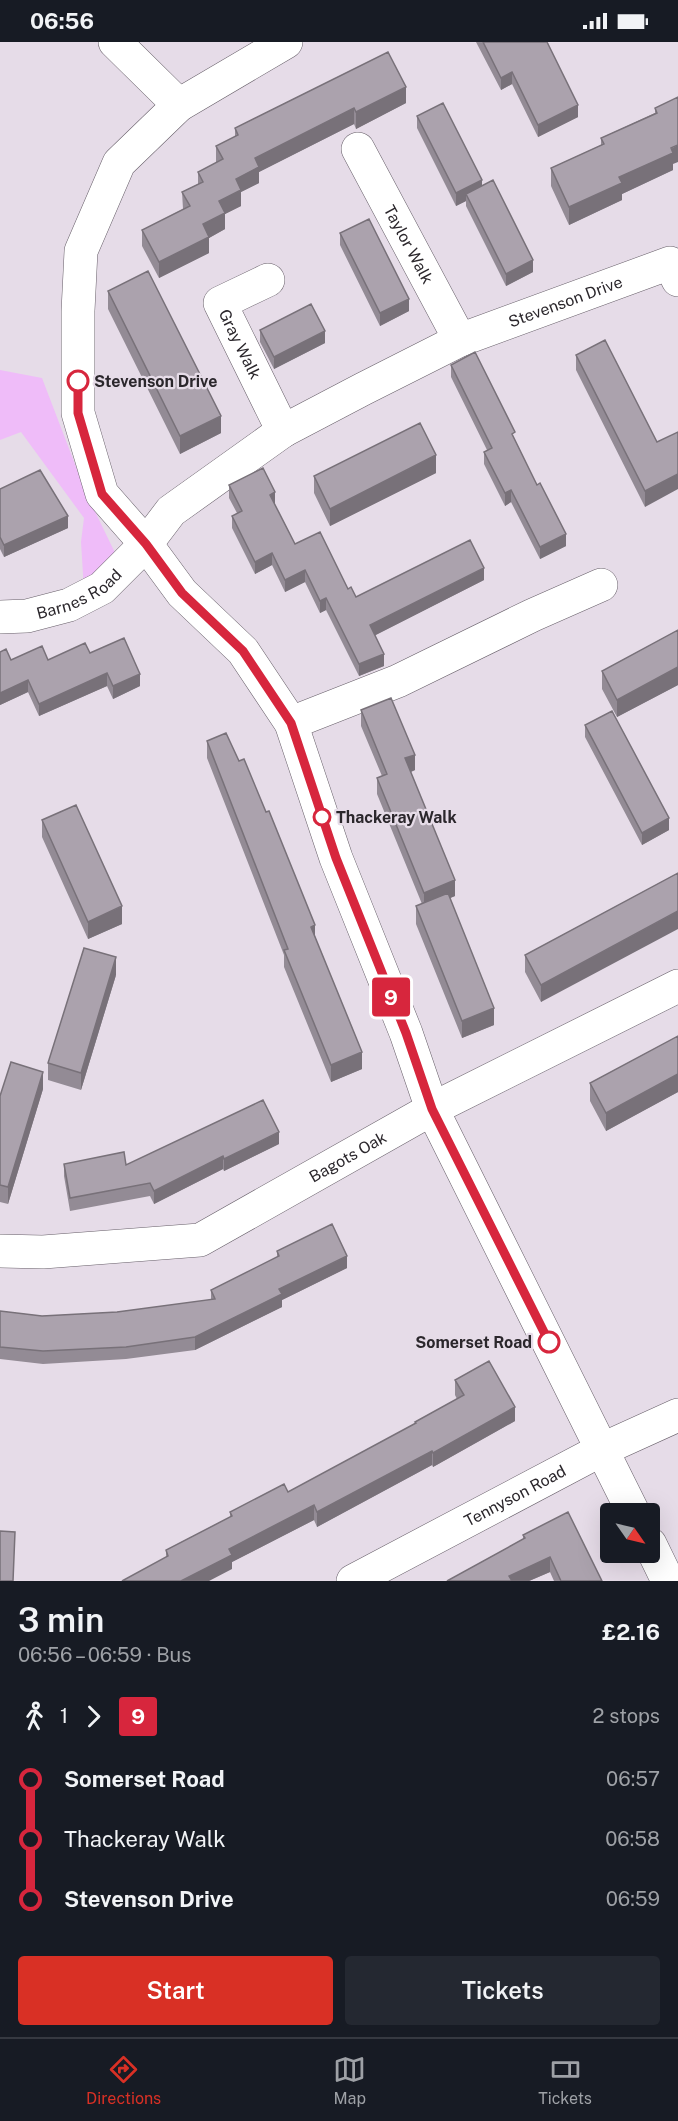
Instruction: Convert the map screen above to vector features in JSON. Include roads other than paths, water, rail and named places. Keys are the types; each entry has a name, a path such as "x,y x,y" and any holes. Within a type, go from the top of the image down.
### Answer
{"street":[{"path":"115,42 178,105"},
{"path":"286,42 178,105 119,163 81,251 78,311 78,413 102,494 146,544 182,593 243,651 291,723 336,858 406,1033 432,1109 629,1503"},
{"name":"Taylor Walk","path":"358,149 460,340"},
{"name":"Stevenson Drive","path":"146,544 171,511 283,431 460,340 670,263 678,280"},
{"name":"Gray Walk","path":"268,280 220,303 283,431"},
{"name":"Barnes Road","path":"0,617 27,616 69,605 102,588 146,544"},
{"path":"291,723 398,681 533,615 601,585"},
{"name":"Bagots Oak","path":"0,1251 43,1252 200,1240 432,1109 678,986"},
{"name":"Tennyson Road","path":"353,1581 603,1449 678,1415"},
{"path":"659,1563 668,1581"}],"place":[{"name":"Stevenson Drive","path":"78,381"},
{"name":"Thackeray Walk","path":"322,817"},
{"name":"Somerset Road","path":"549,1342"}]}
